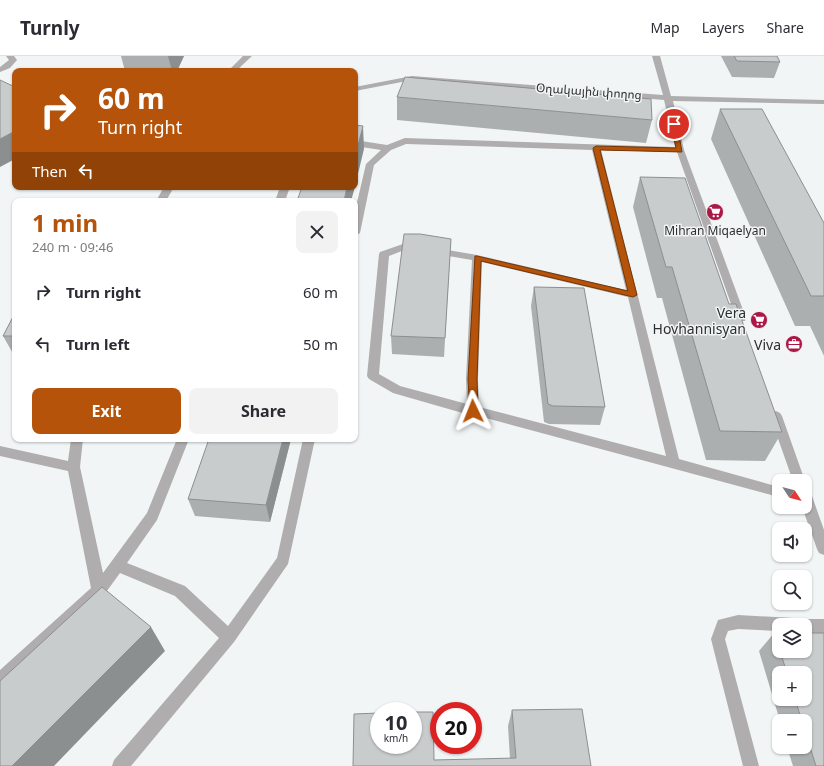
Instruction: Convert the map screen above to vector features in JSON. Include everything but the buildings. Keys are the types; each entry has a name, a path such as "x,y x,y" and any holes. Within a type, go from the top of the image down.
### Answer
{"street":[{"path":"0,70 13,60 10,56"},
{"path":"234,68 248,56"},
{"path":"656,56 668,98 680,150 745,331"},
{"name":"Օղակային փողոց","path":"358,89 372,85 412,78 668,98 824,102"},
{"path":"358,219 370,164 388,148 405,141 680,150"},
{"path":"358,143 388,148"},
{"path":"596,148 674,463"},
{"path":"633,295 477,258 406,246 384,254 372,376 397,390 473,411 590,440 772,490"},
{"path":"473,411 472,379 477,258"},
{"path":"772,406 796,474"},
{"path":"77,442 74,467 99,590"},
{"path":"0,680 99,590 152,516 182,442"},
{"path":"120,766 229,637 283,560 308,442"},
{"path":"0,451 74,467"},
{"path":"811,514 824,549"},
{"path":"117,565 180,591 229,637"},
{"path":"751,766 718,638 723,625 738,622 772,624"},
{"path":"812,626 824,626"}],"place":[{"name":"Mihran Miqaelyan","path":"715,212"},
{"name":"Vera Hovhannisyan","path":"759,320"},
{"name":"Viva","path":"794,344"}],"route":[{"path":"473,411 472,379 477,258 633,295 596,148 680,150 674,124"}]}
